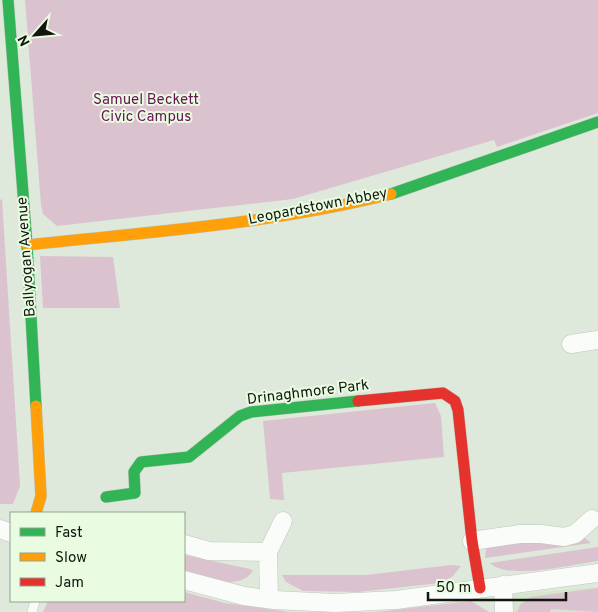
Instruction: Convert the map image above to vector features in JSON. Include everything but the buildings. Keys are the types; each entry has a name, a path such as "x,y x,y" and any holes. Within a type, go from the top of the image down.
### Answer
{"street":[{"name":"Ballyogan Avenue","path":"8,0 27,245 41,496 36,512"},
{"name":"Leopardstown Abbey","path":"27,245 192,228 280,216 354,203 409,189 598,122"},
{"path":"571,344 598,340"},
{"name":"Drinaghmore Park","path":"106,497 135,493 134,472 141,462 189,457 240,416 251,412 443,393 455,401 458,410 472,541"},
{"path":"480,588 472,541 520,534 564,537 575,534 592,519"},
{"path":"268,599 268,552 283,521"},
{"path":"185,544 209,550 268,552"},
{"path":"185,580 228,592 268,599 305,602 369,602 598,573"},
{"path":"502,585 504,612"}],"shaded area":[{"path":"598,587 598,612 495,612 494,596"}],"green space":[{"name":"Samuel Beckett Civic Campus","path":"25,0 598,0 598,113 497,147 494,140 293,199 57,226 43,214 41,205"},
{"path":"2,199 20,486 13,504 0,504 0,200"},
{"path":"40,256 113,257 120,308 43,308"},
{"path":"435,403 441,416 444,457 282,473 284,500 270,499 263,421"},
{"path":"585,538 591,543 485,558 486,549 494,544"},
{"path":"598,547 598,561 558,568 511,571 490,563"},
{"path":"185,555 253,571 246,578 238,581 230,582 211,579 185,570"},
{"path":"451,565 461,566 452,577 440,583 358,592 303,591 286,582 282,575 366,575"},
{"path":"598,588 598,612 551,609 550,612 517,612 520,605 530,597"},
{"path":"185,592 225,603 290,612 43,612 48,602 185,602"},
{"path":"471,601 489,612 376,612"}],"traffic: fast":[{"path":"8,0 27,245 36,406"},
{"path":"391,194 598,122"},
{"path":"106,497 135,493 134,472 141,462 189,457 240,416 251,412 358,401"}],"traffic: slow":[{"path":"27,245 256,220 301,213 391,194"},
{"path":"36,406 41,496 36,512"}],"traffic: jam":[{"path":"358,401 443,393 455,401 458,410 472,541 480,588"}]}
